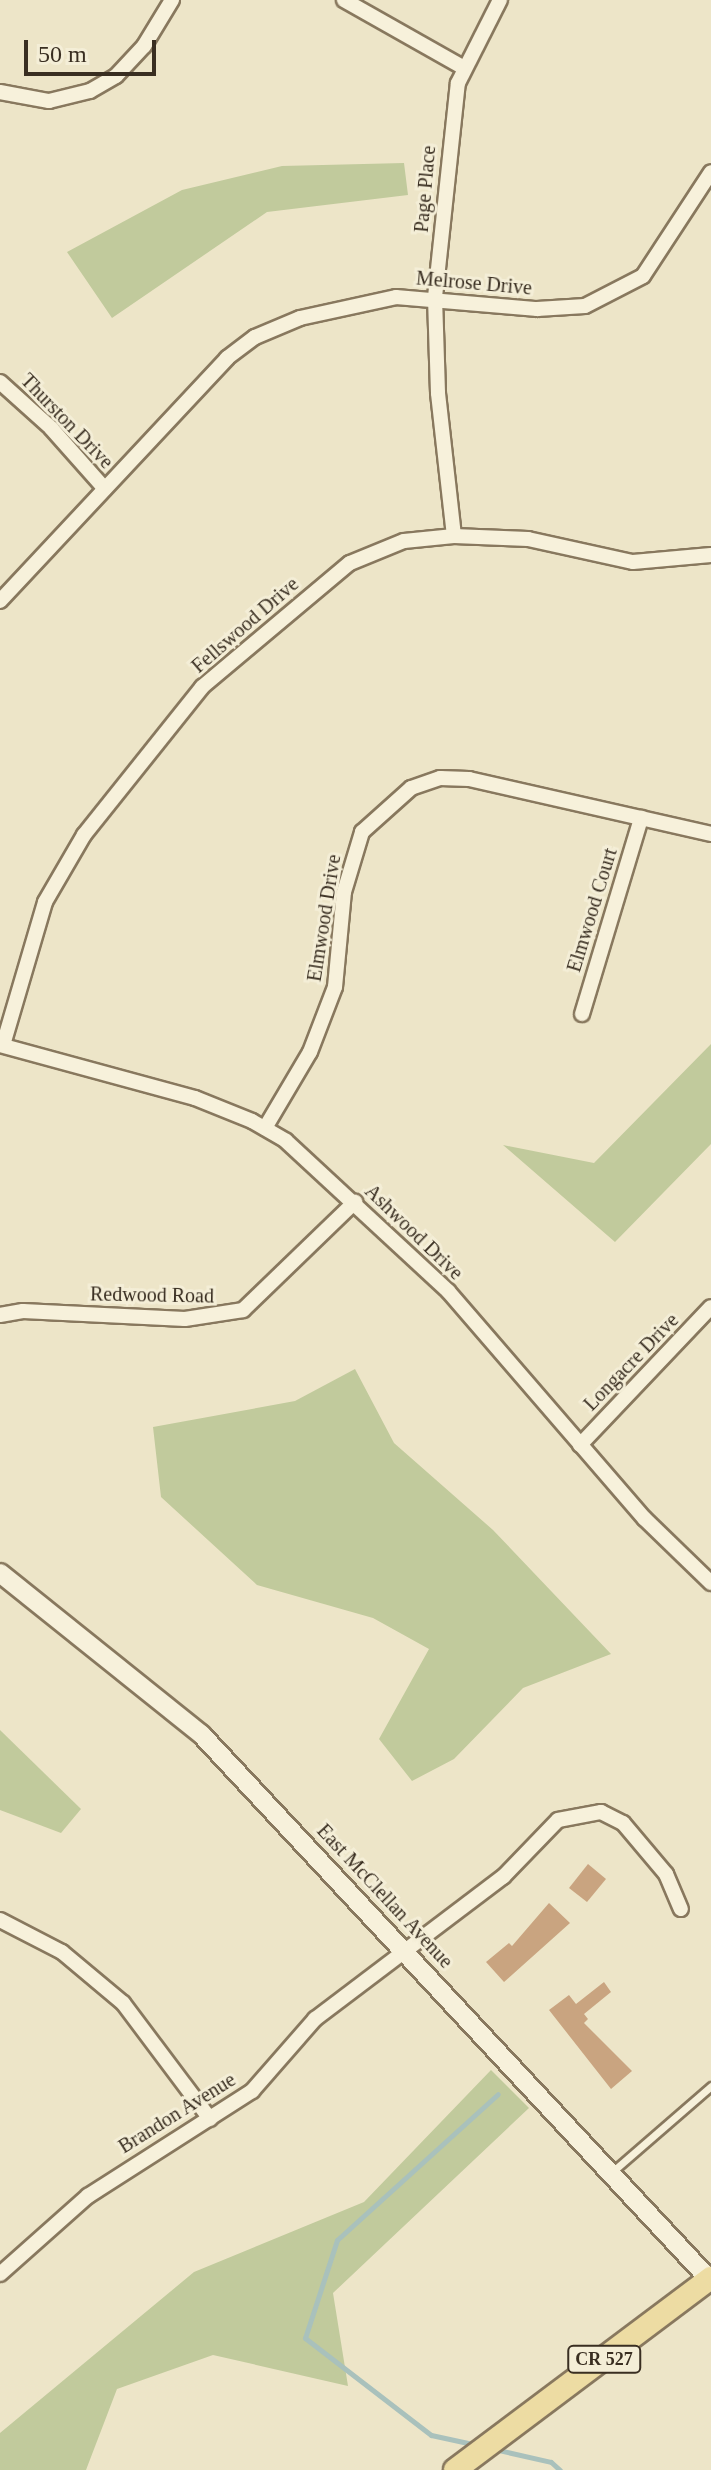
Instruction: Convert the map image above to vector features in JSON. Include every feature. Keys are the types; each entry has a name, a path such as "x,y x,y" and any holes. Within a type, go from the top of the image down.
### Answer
{"main road":[{"name":"CR 527","path":"455,2470 710,2279"}],"street":[{"path":"0,92 49,101 90,91 116,76 144,46 172,0"},
{"path":"344,0 464,68"},
{"name":"Page Place","path":"454,536 438,393 435,297 451,123 464,68 500,0"},
{"name":"Melrose Drive","path":"0,601 227,358 255,337 345,306 435,297 537,309 585,306 621,292 643,276 711,172"},
{"name":"Thurston Drive","path":"0,382 51,428 105,489"},
{"name":"Fellswood Drive","path":"1,1045 57,876 202,687 350,563 404,541 454,536 528,539 633,562 711,555"},
{"name":"Elmwood Drive","path":"265,1128 310,1052 335,987 351,861 362,832 386,805 440,778 469,779 711,834"},
{"name":"Elmwood Court","path":"582,1014 641,818"},
{"name":"Ashwood Drive","path":"1,1045 195,1098 265,1128 355,1202 448,1291 645,1519 711,1583"},
{"name":"Redwood Road","path":"0,1315 23,1311 185,1319 243,1310 355,1202"},
{"name":"Longacre Drive","path":"580,1445 711,1307"},
{"name":"East McClellan Avenue","path":"0,1573 201,1734 613,2171 710,2279"},
{"name":"Brandon Avenue","path":"0,2274 88,2196 144,2156 252,2091 339,1998 503,1877 543,1831 577,1813 601,1812 623,1823 666,1874 681,1909"},
{"path":"0,1920 62,1952 123,2003 210,2119"}],"lane":[{"path":"613,2171 711,2086"}],"green space":[{"path":"404,163 408,195 267,212 112,318 67,252 182,190 282,166"},
{"path":"711,1044 711,1144 615,1242 503,1145 594,1163"},
{"path":"355,1369 394,1443 493,1530 611,1654 523,1688 454,1759 412,1781 379,1739 429,1649 373,1618 257,1585 161,1497 153,1427 295,1401"},
{"path":"0,1730 81,1809 61,1833 0,1810"},
{"path":"491,2070 529,2108 333,2293 348,2386 213,2355 117,2389 86,2470 0,2470 0,2433 194,2272 364,2202"}],"building":[{"path":"588,1864 606,1879 587,1902 569,1888"},
{"path":"549,1903 570,1923 504,1982 486,1962 509,1943 512,1946"},
{"path":"604,1982 611,1992 584,2014 588,2019 584,2023 632,2071 611,2089 549,2010 569,1995 576,2004"}],"waterway":[{"path":"477,2445 431,2435 305,2338 337,2240 498,2094"},
{"path":"494,2449 551,2462 560,2470"}]}
